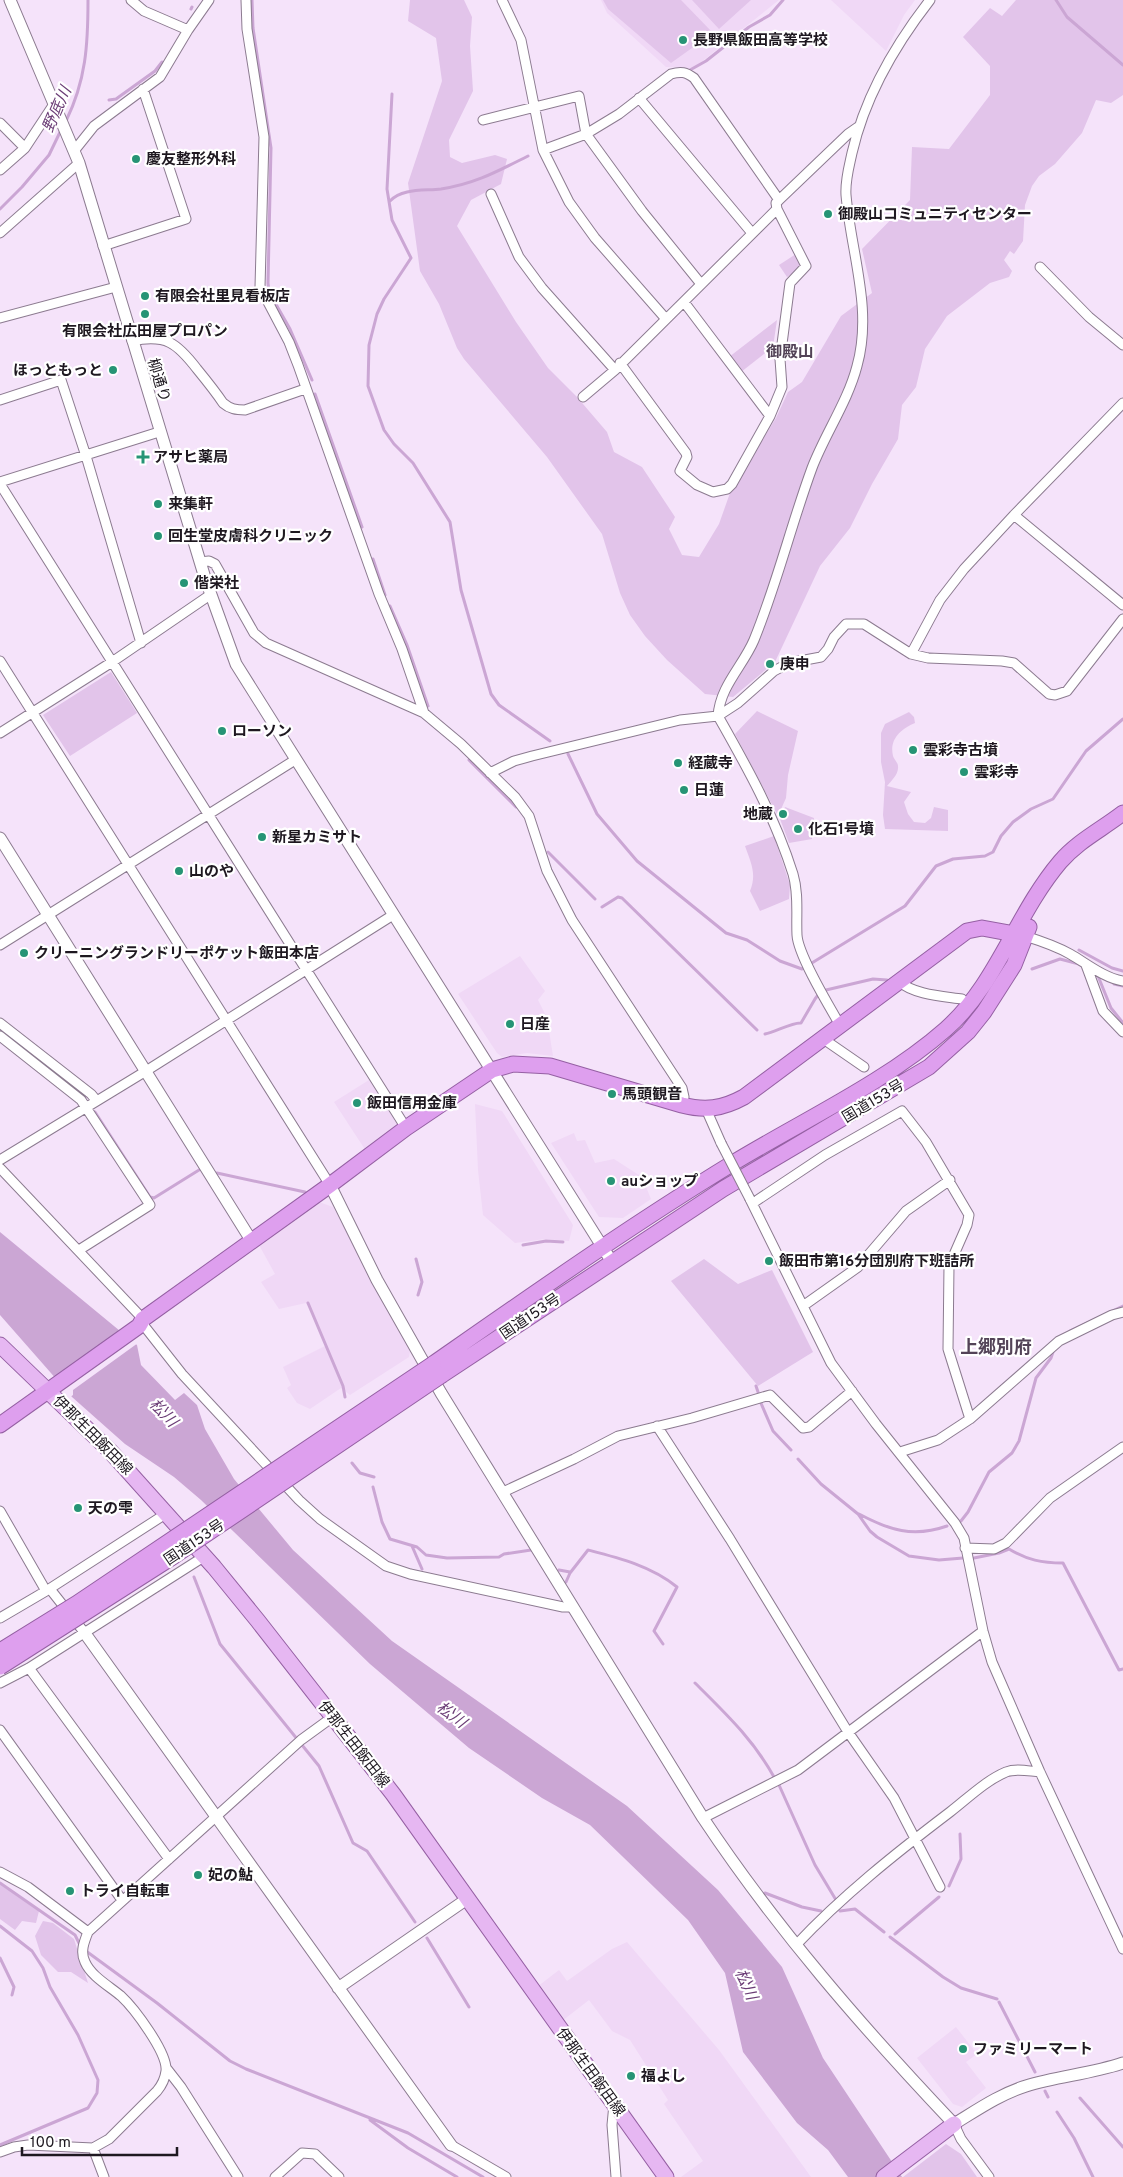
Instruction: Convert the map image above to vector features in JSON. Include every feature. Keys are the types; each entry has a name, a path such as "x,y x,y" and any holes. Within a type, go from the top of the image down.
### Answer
{"highway":[{"name":"国道153号","path":"0,1667 174,1556 438,1369 601,1246 786,1131 874,1082 922,1049 969,1006 1019,934 1031,920 1053,883 1068,863 1099,835 1100,831 1123,813"},
{"path":"0,1425 406,1128 492,1070 513,1064 550,1066 682,1105 706,1110 731,1104 744,1098 967,931 982,928 1019,934"},
{"name":"国道153号","path":"0,1651 76,1604 438,1369 612,1262 723,1189 929,1067 968,1032 984,1012 1014,965 1019,934"}],"main road":[{"name":"伊那生田飯田線","path":"0,1345 53,1388 167,1513 205,1556 334,1716 393,1794 666,2177"},
{"path":"884,2177 954,2124"}],"street":[{"name":"柳通り","path":"10,0 79,163 102,246 210,596 236,664 612,1262"},
{"path":"131,0 144,11 188,30"},
{"path":"73,147 94,126 160,77 188,30 209,0"},
{"path":"246,0 248,29 264,137 260,287 289,342 379,594 402,649 424,713"},
{"path":"502,0 522,40 543,150 569,202 590,231 666,319"},
{"path":"840,1025 808,966 797,937 796,886 775,824 752,774 718,716 719,705 728,684 750,651 811,472 824,438 851,387 858,365 864,335 862,290 846,186 858,127 894,50 930,0"},
{"path":"491,194 513,245 542,288 618,366 686,453 687,458 680,471 707,490 720,492 732,484 770,416 782,387 780,359 790,284 806,266 778,204 694,78 680,71 671,74 618,114 586,134 543,150"},
{"path":"102,246 186,219 143,89"},
{"path":"483,120 579,96 586,134 642,211 701,284"},
{"path":"639,98 752,233"},
{"path":"0,170 25,148 56,109"},
{"path":"0,123 25,148"},
{"path":"583,397 684,302 778,204 848,134 858,127"},
{"path":"0,233 79,163"},
{"path":"1040,267 1089,317 1123,345"},
{"path":"0,318 116,288"},
{"path":"684,302 770,416"},
{"path":"132,341 152,338 172,343 182,349 224,403 229,408 236,410 245,410 305,389"},
{"path":"0,400 61,380 86,456 141,643"},
{"path":"910,654 940,600 964,569 1123,403"},
{"path":"159,432 0,483 112,662 210,813 406,1128"},
{"path":"1014,515 1123,605"},
{"path":"200,562 209,561 215,564 254,633 266,643 424,713 461,744 524,807 536,831 547,871 572,920 682,1088 684,1097 682,1105"},
{"path":"0,733 112,662 210,596"},
{"path":"490,773 514,761 532,756 680,720 718,716 738,703 774,670 790,663 821,657 828,649 834,637 846,624 864,624 910,654 928,658 1014,663 1049,694 1055,696 1067,691 1123,619"},
{"path":"0,661 330,1185 377,1280 432,1377 703,1818 736,1868 796,1945 856,2017 954,2124 961,2139 989,2177"},
{"path":"0,945 295,760"},
{"path":"0,838 251,1240"},
{"path":"0,1160 146,1071 393,915"},
{"path":"1019,934 1045,942 1070,954 1086,965 1123,981"},
{"path":"1086,965 1103,1011 1123,1032"},
{"path":"898,981 906,988 920,992 962,999"},
{"path":"0,1023 91,1094 96,1100"},
{"path":"0,1036 86,1106 150,1205 79,1250"},
{"path":"822,1038 864,1067"},
{"path":"706,1110 831,1363 955,1523 964,1538 983,1632 992,1662 1040,1772 1123,1949"},
{"path":"752,1201 902,1110 926,1142 969,1215 967,1225 949,1266 948,1349 970,1419"},
{"path":"0,1168 79,1250 141,1322 182,1374 291,1492 320,1519 386,1566 410,1574 572,1607"},
{"path":"803,1306 858,1268 906,1211 950,1180"},
{"path":"900,1452 938,1440 970,1419 1059,1341 1112,1315 1123,1312"},
{"path":"503,1492 618,1436 735,1406 750,1399 770,1394 803,1428 809,1427 852,1391"},
{"path":"657,1426 730,1539 848,1732 894,1798 914,1840 940,1887"},
{"path":"965,1548 994,1549 1006,1543 1050,1498 1123,1447"},
{"path":"0,1511 48,1590 84,1632 451,2145 506,2177"},
{"path":"0,1618 48,1590 167,1513"},
{"path":"0,1684 29,1668 205,1556"},
{"path":"703,1818 798,1770 983,1632"},
{"path":"29,1668 169,1859"},
{"path":"238,2177 167,2069 158,2045 143,2022 122,1998 90,1971 83,1956 83,1944 88,1932 122,1900 217,1818 299,1742 334,1716"},
{"path":"0,1730 122,1900"},
{"path":"796,1945 821,1919 914,1840 994,1778 1015,1770 1040,1772"},
{"path":"0,1872 28,1887 88,1932"},
{"path":"338,1988 467,1899"},
{"path":"954,2124 1014,2090 1104,2070 1123,2063"},
{"path":"0,2152 28,2145 93,2148 108,2139 157,2091 163,2084 167,2069"},
{"path":"614,2104 612,2125 616,2177"},
{"path":"93,2148 104,2177"},
{"path":"275,2177 302,2153 315,2154 339,2177"}],"shaded area":[{"path":"410,0 464,0 472,17 470,46 473,91 449,140 450,157 462,163 495,155 507,159 501,184 471,200 457,226 516,322 548,368 577,397 607,432 614,452 642,467 675,517 669,529 682,555 699,557 719,524 730,493 776,418 788,392 802,382 841,316 872,293 862,249 910,200 912,147 949,149 990,95 990,66 963,37 990,8 1002,16 1016,0 1123,0 1123,95 1111,103 1096,100 1082,133 1055,164 1039,176 1032,186 1025,205 1023,241 1014,254 1010,251 1004,260 1012,271 1009,277 990,283 947,316 925,349 916,387 902,405 898,439 872,484 850,528 820,566 775,662 733,697 705,694 667,660 645,636 630,615 620,593 602,534 547,457 464,359 457,348 439,304 420,271 408,183 442,81 436,38 408,21"},
{"name":"長野県飯田高等学校","path":"601,0 779,0 690,71 683,67 666,67 607,13"},
{"path":"603,0 681,0 713,33 671,63 608,9"},
{"path":"692,0 751,0 719,29"},
{"name":"長野県飯田高等学校","path":"831,0 915,0 904,15 886,51"},
{"path":"796,254 804,266 787,277 779,265"},
{"path":"777,320 773,347 741,372 729,357"},
{"path":"111,672 137,713 70,756 43,715"},
{"path":"757,711 798,731 788,775 786,798 778,816 735,734"},
{"path":"909,712 914,717 915,723 897,735 892,750 898,769 887,786 911,792 904,802 908,814 914,822 925,823 931,818 934,807 948,810 948,831 885,829 883,815 885,782 881,762 881,733 885,724"},
{"name":"化石1号墳","path":"785,807 814,818 812,839 789,843 780,819"},
{"path":"774,836 790,885 789,899 760,911 750,891 753,874 745,846"},
{"path":"520,956 545,991 538,1000 547,1018 553,1056 527,1053 502,1057 497,1053 458,994"},
{"path":"369,1080 397,1124 396,1129 366,1151 334,1102"},
{"path":"475,1104 502,1111 573,1225 569,1241 545,1239 515,1243 483,1215 478,1170"},
{"path":"574,1133 577,1141 585,1140 595,1163 614,1159 642,1177 651,1199 623,1218 599,1217 551,1143"},
{"path":"319,1202 333,1207 410,1351 409,1357 350,1395 341,1388 310,1409 297,1403 287,1388 291,1385 283,1367 327,1345 306,1303 279,1309 261,1282 275,1274 259,1245"},
{"path":"704,1259 738,1284 772,1270 813,1352 758,1386 671,1281"},
{"path":"0,1884 39,1911 36,1923 22,1921 15,1930 0,1919"},
{"path":"43,1921 53,1923 74,1939 88,1983 71,1972 58,1972 41,1955 35,1936"},
{"path":"627,1942 719,2050 811,2177 681,2177 703,2161 664,2104 668,2100 630,2040 612,2031 589,2000 562,2021 537,1987 559,1970 567,1981 612,1949"},
{"path":"956,2027 977,2054 966,2062 986,2088 962,2107 953,2104 917,2058"},
{"path":"946,2144 961,2154 977,2177 903,2177"}],"water":[{"name":"松川","path":"0,1232 137,1345 141,1365 175,1400 184,1393 197,1405 205,1429 234,1479 293,1550 392,1641 627,1806 718,1890 782,1967 823,2058 902,2177 848,2177 828,2150 797,2123 743,2052 725,1973 688,1920 590,1825 542,1798 469,1748 370,1664 201,1500 174,1477 125,1444 72,1397 0,1315"}],"pier":[{"path":"122,1328 138,1343 73,1390 73,1395 69,1398 53,1379"}],"waterway":[{"name":"野底川","path":"66,121 82,77 86,47 88,0"},
{"path":"252,0 253,28 271,148 269,292 290,329 312,380"},
{"path":"690,70 706,61 749,27 770,15 783,0"},
{"path":"1056,0 1067,17 1123,65"},
{"path":"109,100 116,99 155,71 162,62"},
{"path":"392,94 387,189 392,220 411,258 384,299 377,314 369,345 368,386 384,430 394,444 413,463 450,522 461,590 491,694 499,705 550,741"},
{"name":"野底川","path":"0,209 22,187 49,155 62,128"},
{"path":"390,201 407,192 441,189 465,184 496,172 528,156"},
{"path":"315,394 362,527"},
{"path":"373,559 385,595"},
{"path":"390,606 407,645 428,706"},
{"path":"568,754 597,814 637,861 726,933 747,940 780,961 802,969 905,906 936,866 953,859 985,856 993,852 1001,836 1013,822 1031,809 1053,799 1086,751 1123,719"},
{"path":"469,760 516,807"},
{"path":"548,852 595,899"},
{"path":"602,907 618,897 622,898 757,1030"},
{"path":"1079,950 1112,968 1123,971"},
{"path":"1032,969 1060,959 1079,964"},
{"path":"1098,976 1111,1008 1123,1023"},
{"path":"826,990 873,979 887,980"},
{"path":"1114,984 1123,986"},
{"path":"765,1034 801,1023 818,995"},
{"path":"0,1030 85,1097"},
{"path":"95,1112 150,1197 154,1198 199,1170"},
{"path":"217,1173 305,1192"},
{"path":"523,1245 546,1241 563,1242"},
{"path":"416,1259 422,1282 418,1295"},
{"path":"308,1303 343,1386 345,1397"},
{"path":"1070,1331 1123,1306"},
{"path":"961,1521 968,1512 989,1472 1012,1453 1019,1441 1036,1378 1051,1358 1053,1352"},
{"path":"756,1386 758,1392"},
{"path":"760,1401 773,1431 791,1450"},
{"path":"798,1459 821,1484 858,1514 870,1531 877,1537 909,1556 939,1560 963,1558"},
{"path":"352,1463 360,1473 374,1477"},
{"path":"373,1487 382,1522 390,1539 417,1547 426,1555 447,1558 499,1557 504,1554 531,1550"},
{"path":"859,1514 891,1528 912,1532 935,1530 947,1526"},
{"path":"412,1546 422,1569"},
{"path":"974,1558 1009,1549 1035,1560 1063,1563 1119,1670 1123,1669"},
{"path":"566,1582 570,1573 588,1550 646,1568 667,1580 677,1587 654,1631 663,1644"},
{"path":"559,1570 570,1572"},
{"path":"194,1577 220,1644 319,1766 353,1843 367,1851 415,1922"},
{"path":"695,1683 748,1738 774,1777"},
{"path":"779,1785 815,1865 836,1900"},
{"path":"949,1886 961,1859 960,1834"},
{"path":"0,1883 75,1935 81,1947"},
{"path":"765,1893 802,1907 821,1911"},
{"path":"895,1934 939,1897"},
{"path":"840,1911 855,1909 884,1932"},
{"path":"0,1926 32,1951 43,1968 50,1987 78,2035 98,2080 97,2093 88,2108 0,2145"},
{"path":"890,1937 943,1977 961,1988 997,1999"},
{"path":"427,1938 469,2007"},
{"path":"86,1951 157,2003 230,2061 408,2133 483,2177"},
{"path":"0,1958 14,1987 12,1995"},
{"path":"999,2002 1035,2072"},
{"path":"1045,2091 1048,2097"},
{"path":"1080,2098 1123,2147"},
{"path":"1057,2112 1074,2138 1093,2177"},
{"path":"370,2120 408,2148 457,2177"}],"place":[{"name":"長野県飯田高等学校","path":"683,40"},
{"name":"慶友整形外科","path":"136,159"},
{"name":"御殿山コミュニティセンター","path":"828,214"},
{"name":"有限会社里見看板店","path":"145,296"},
{"name":"有限会社広田屋プロパン","path":"145,314"},
{"name":"ほっともっと","path":"113,370"},
{"name":"アサヒ薬局","path":"143,457"},
{"name":"来集軒","path":"158,504"},
{"name":"回生堂皮膚科クリニック","path":"158,536"},
{"name":"偕栄社","path":"184,583"},
{"name":"庚申","path":"770,664"},
{"name":"ローソン","path":"222,731"},
{"name":"雲彩寺古墳","path":"913,750"},
{"name":"経蔵寺","path":"678,763"},
{"name":"雲彩寺","path":"964,772"},
{"name":"日蓮","path":"684,790"},
{"name":"地蔵","path":"783,814"},
{"name":"化石1号墳","path":"798,829"},
{"name":"新星カミサト","path":"262,837"},
{"name":"山のや","path":"179,871"},
{"name":"クリーニングランドリーポケット飯田本店","path":"24,953"},
{"name":"日産","path":"510,1024"},
{"name":"馬頭観音","path":"612,1094"},
{"name":"飯田信用金庫","path":"357,1103"},
{"name":"auショップ","path":"611,1181"},
{"name":"飯田市第16分団別府下班詰所","path":"769,1261"},
{"name":"天の雫","path":"78,1508"},
{"name":"妃の鮎","path":"198,1875"},
{"name":"トライ自転車","path":"70,1891"},
{"name":"ファミリーマート","path":"963,2049"},
{"name":"福よし","path":"631,2076"}],"district":[{"name":"御殿山","path":"790,351"},
{"name":"上郷別府","path":"996,1347"}]}
